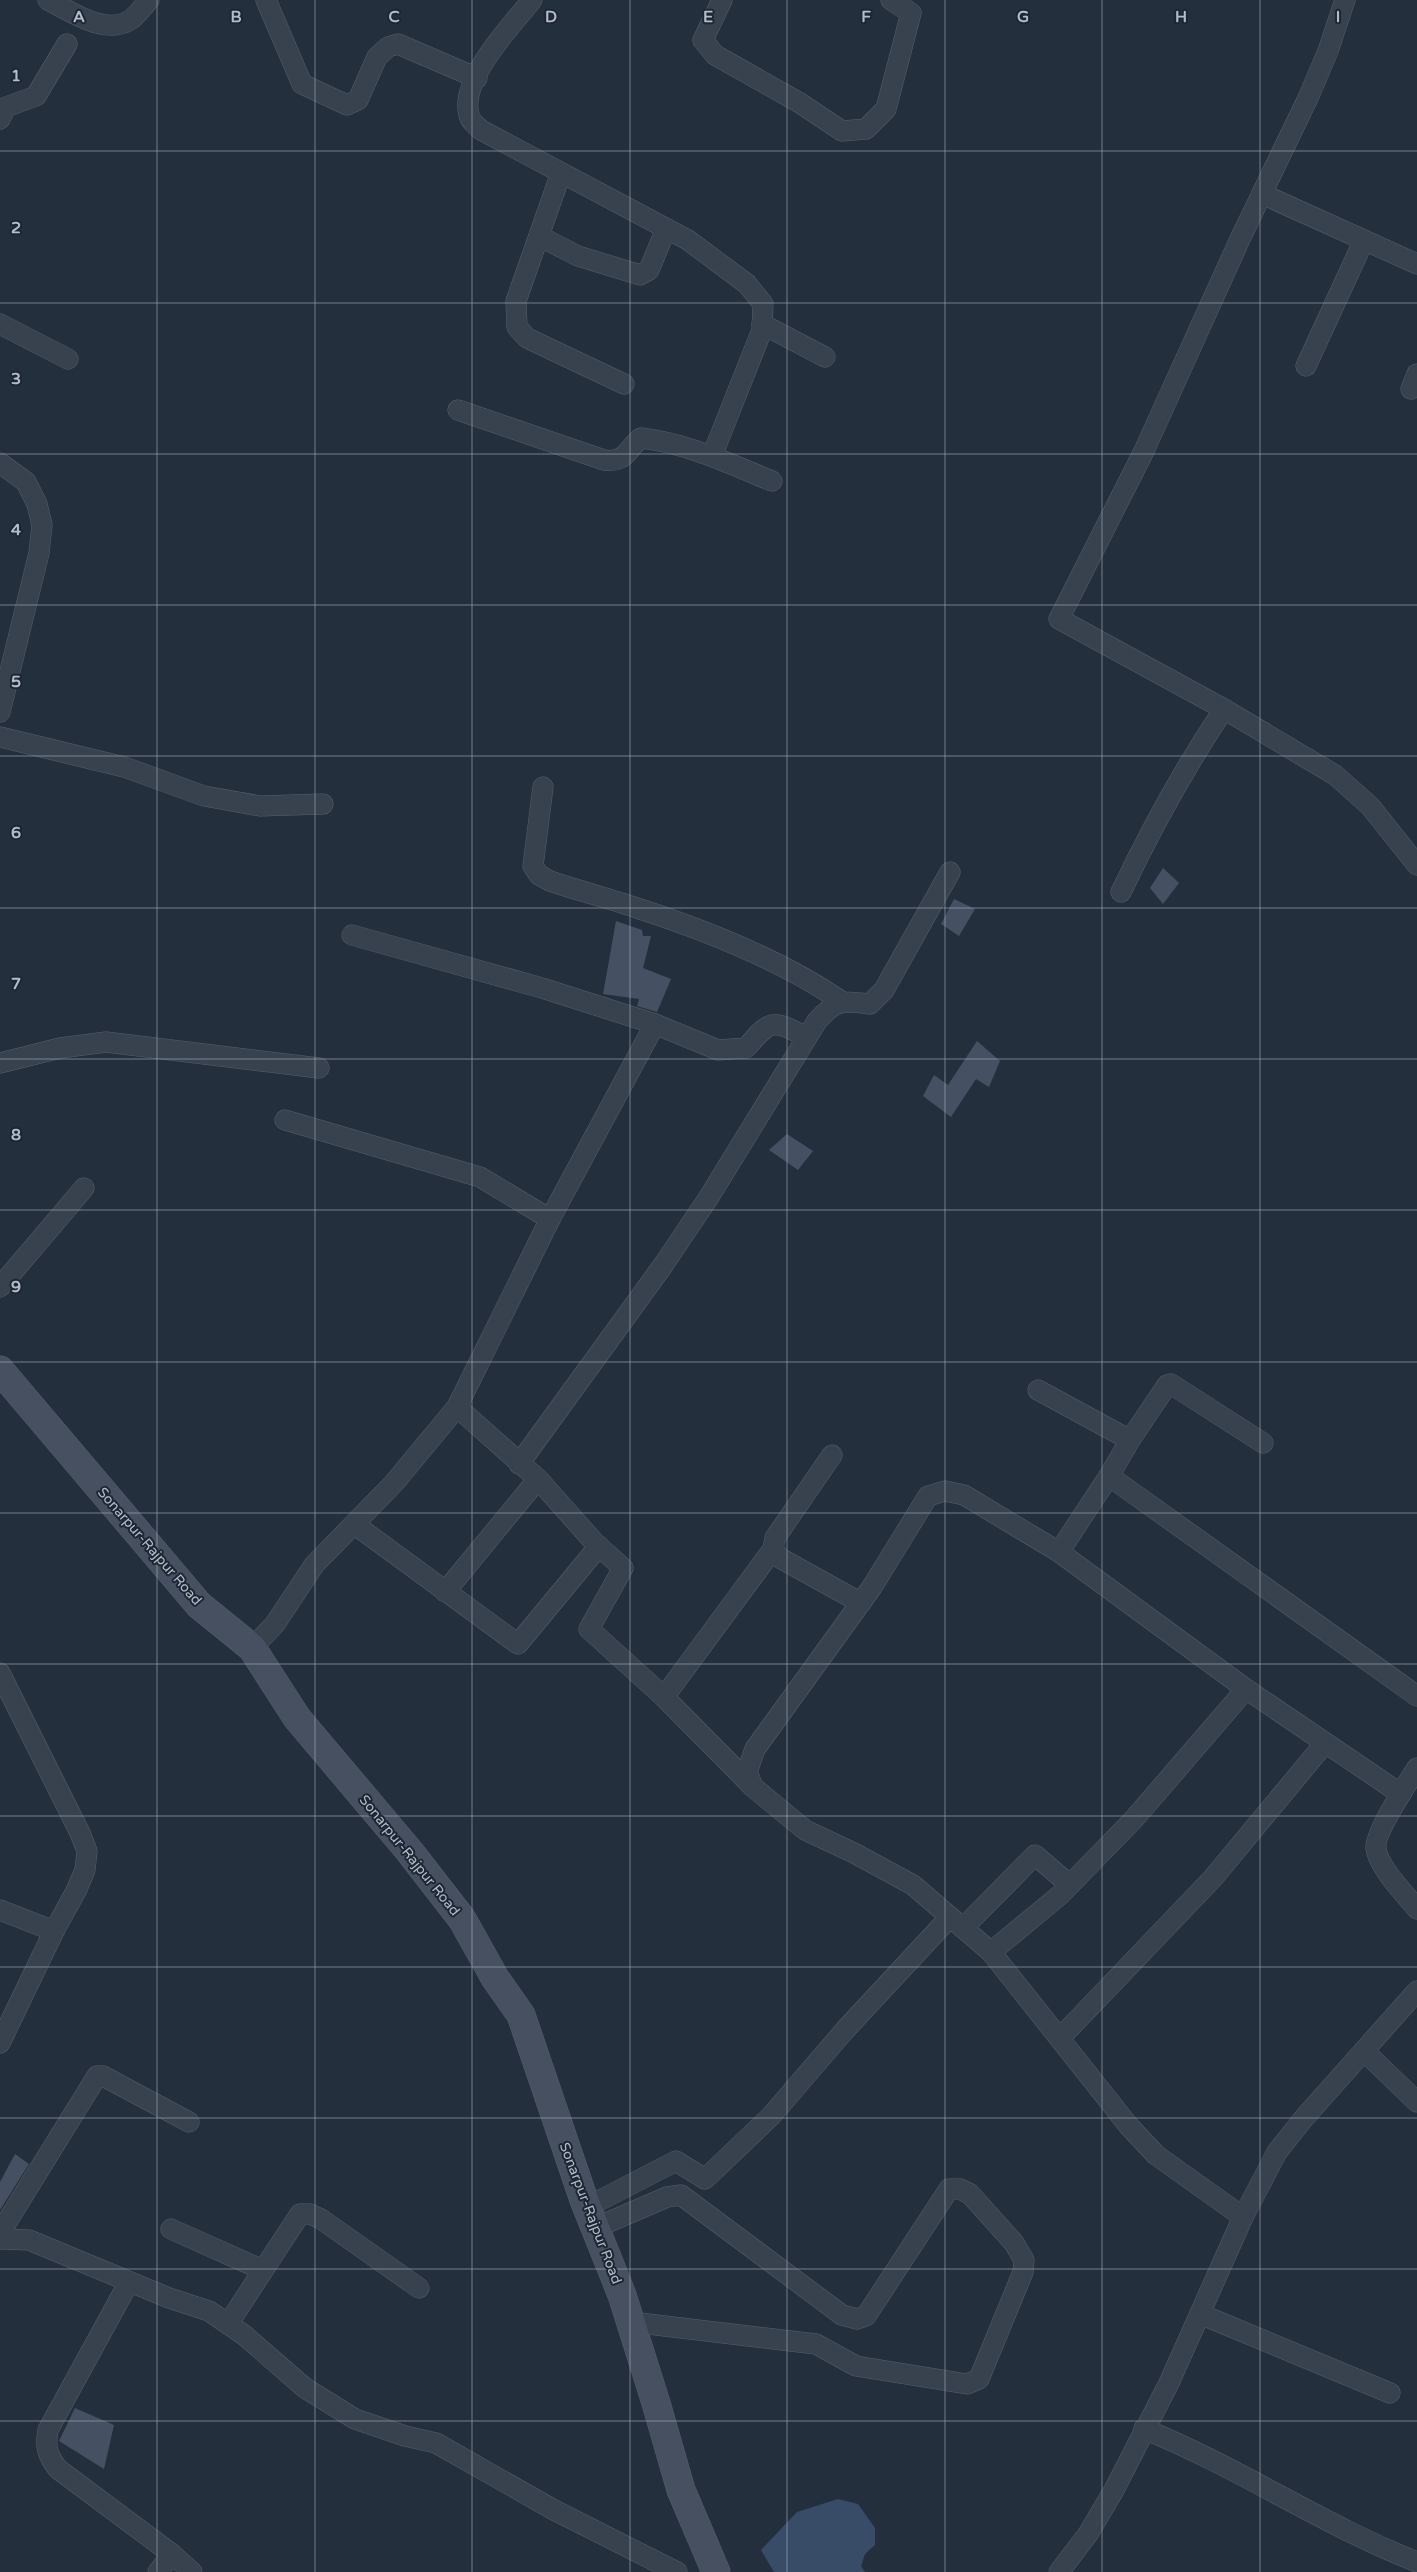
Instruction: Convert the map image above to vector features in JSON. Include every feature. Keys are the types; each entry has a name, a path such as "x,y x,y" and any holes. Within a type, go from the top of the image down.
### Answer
{"main road":[{"name":"Sonarpur-Rajpur Road","path":"0,1370 199,1605 252,1648 297,1718 410,1852 462,1919 495,1978 521,2015 591,2217 631,2322 681,2490 716,2572"}],"street":[{"path":"48,0 79,6 97,24 114,24 129,21 149,0"},
{"path":"266,0 302,84 347,106 358,100 378,57 388,47 398,44 477,78"},
{"path":"532,0 491,50 468,96 469,117 481,130 688,240 747,284 763,304 762,330 712,456"},
{"path":"722,0 703,40 715,55 800,103 842,131 866,129 886,109 911,13 891,0"},
{"path":"1345,0 1328,51 1308,98 1144,451 1059,619 1224,709 1335,775 1370,806 1417,865"},
{"path":"0,119 6,107 36,96 67,44"},
{"path":"561,173 516,302 517,327 527,338 624,384"},
{"path":"1262,194 1417,264"},
{"path":"539,236 578,256 640,275 649,270 666,229"},
{"path":"1306,366 1364,240"},
{"path":"0,324 68,359"},
{"path":"762,324 825,357"},
{"path":"458,410 604,460 615,462 622,459 632,445 641,438 712,456 772,481"},
{"path":"0,463 26,482 37,504 42,525 39,552 0,712"},
{"path":"1121,892 1146,840 1203,740 1224,709"},
{"path":"0,737 124,767 204,796 260,806 323,804"},
{"path":"543,787 533,866 539,874 550,881 637,908 733,945 810,979 841,1001 870,1004 884,990 950,872"},
{"path":"352,935 542,988 655,1024 718,1050 746,1048 764,1027 771,1024 786,1026 806,1037"},
{"path":"519,1464 664,1264 709,1197 806,1037 828,1009 841,1001"},
{"path":"252,1648 275,1624 314,1565 394,1483 457,1408 550,1219 655,1024"},
{"path":"0,1063 60,1048 106,1042 318,1068"},
{"path":"284,1120 480,1176 550,1219"},
{"path":"0,1287 84,1188"},
{"path":"1059,1552 1167,1385 1175,1384 1264,1443"},
{"path":"1038,1390 1130,1440"},
{"path":"457,1408 538,1479 599,1546 623,1568 589,1629 664,1697 754,1787 805,1830 854,1853 914,1885 992,1952 1128,2125 1156,2155 1243,2217"},
{"path":"664,1697 773,1549 775,1538 832,1455"},
{"path":"1109,1476 1417,1696"},
{"path":"446,1592 538,1479"},
{"path":"754,1787 747,1772 756,1750 895,1552 928,1496 945,1491 964,1495 1059,1552 1246,1689 1401,1794"},
{"path":"354,1524 518,1644 599,1546"},
{"path":"773,1549 780,1558 861,1602"},
{"path":"0,1673 80,1833 87,1851 85,1870 76,1891 54,1931 0,2043"},
{"path":"992,1952 1070,1885 1134,1819 1246,1689"},
{"path":"1060,2038 1213,1878 1325,1743"},
{"path":"1417,1768 1401,1794 1375,1846 1380,1861 1417,1909"},
{"path":"591,2217 676,2161 705,2179 772,2116 845,2030 956,1922 1035,1855 1070,1885"},
{"path":"0,1910 54,1931"},
{"path":"1059,2572 1093,2527 1114,2490 1169,2383 1243,2217 1278,2152 1304,2118 1417,1991"},
{"path":"1364,2051 1417,2102"},
{"path":"0,2233 97,2076 103,2076 189,2122"},
{"path":"591,2217 681,2195 842,2315 857,2319 866,2316 949,2189 960,2189 970,2194 1014,2243 1024,2260 1023,2272 979,2379 967,2384 856,2366 816,2344 631,2322"},
{"path":"228,2324 300,2214 310,2214 321,2218 419,2288"},
{"path":"171,2229 264,2270"},
{"path":"0,2239 29,2240 169,2298 209,2310 305,2388 355,2419 405,2436 436,2443 554,2510 677,2572"},
{"path":"129,2282 54,2418 46,2443 48,2455 58,2468 172,2554 192,2572"},
{"path":"1200,2314 1390,2393"},
{"path":"1144,2430 1179,2443 1307,2511 1386,2550 1417,2562"},
{"path":"158,2572 172,2554"}],"water":[{"path":"838,2499 858,2504 875,2528 875,2545 865,2554 861,2566 865,2572 774,2572 761,2550 797,2512"}],"building":[{"path":"1163,868 1179,883 1163,904 1150,888"},
{"path":"954,899 975,909 959,936 941,924"},
{"path":"616,921 642,930 643,936 651,936 643,968 671,979 657,1012 637,1006 639,999 603,994"},
{"path":"977,1041 1000,1061 989,1087 976,1079 951,1117 923,1096 934,1075 948,1085"},
{"path":"787,1134 813,1151 798,1170 769,1150"},
{"path":"15,2154 29,2164 0,2210 0,2182"},
{"path":"75,2408 114,2425 104,2469 59,2441"}]}
